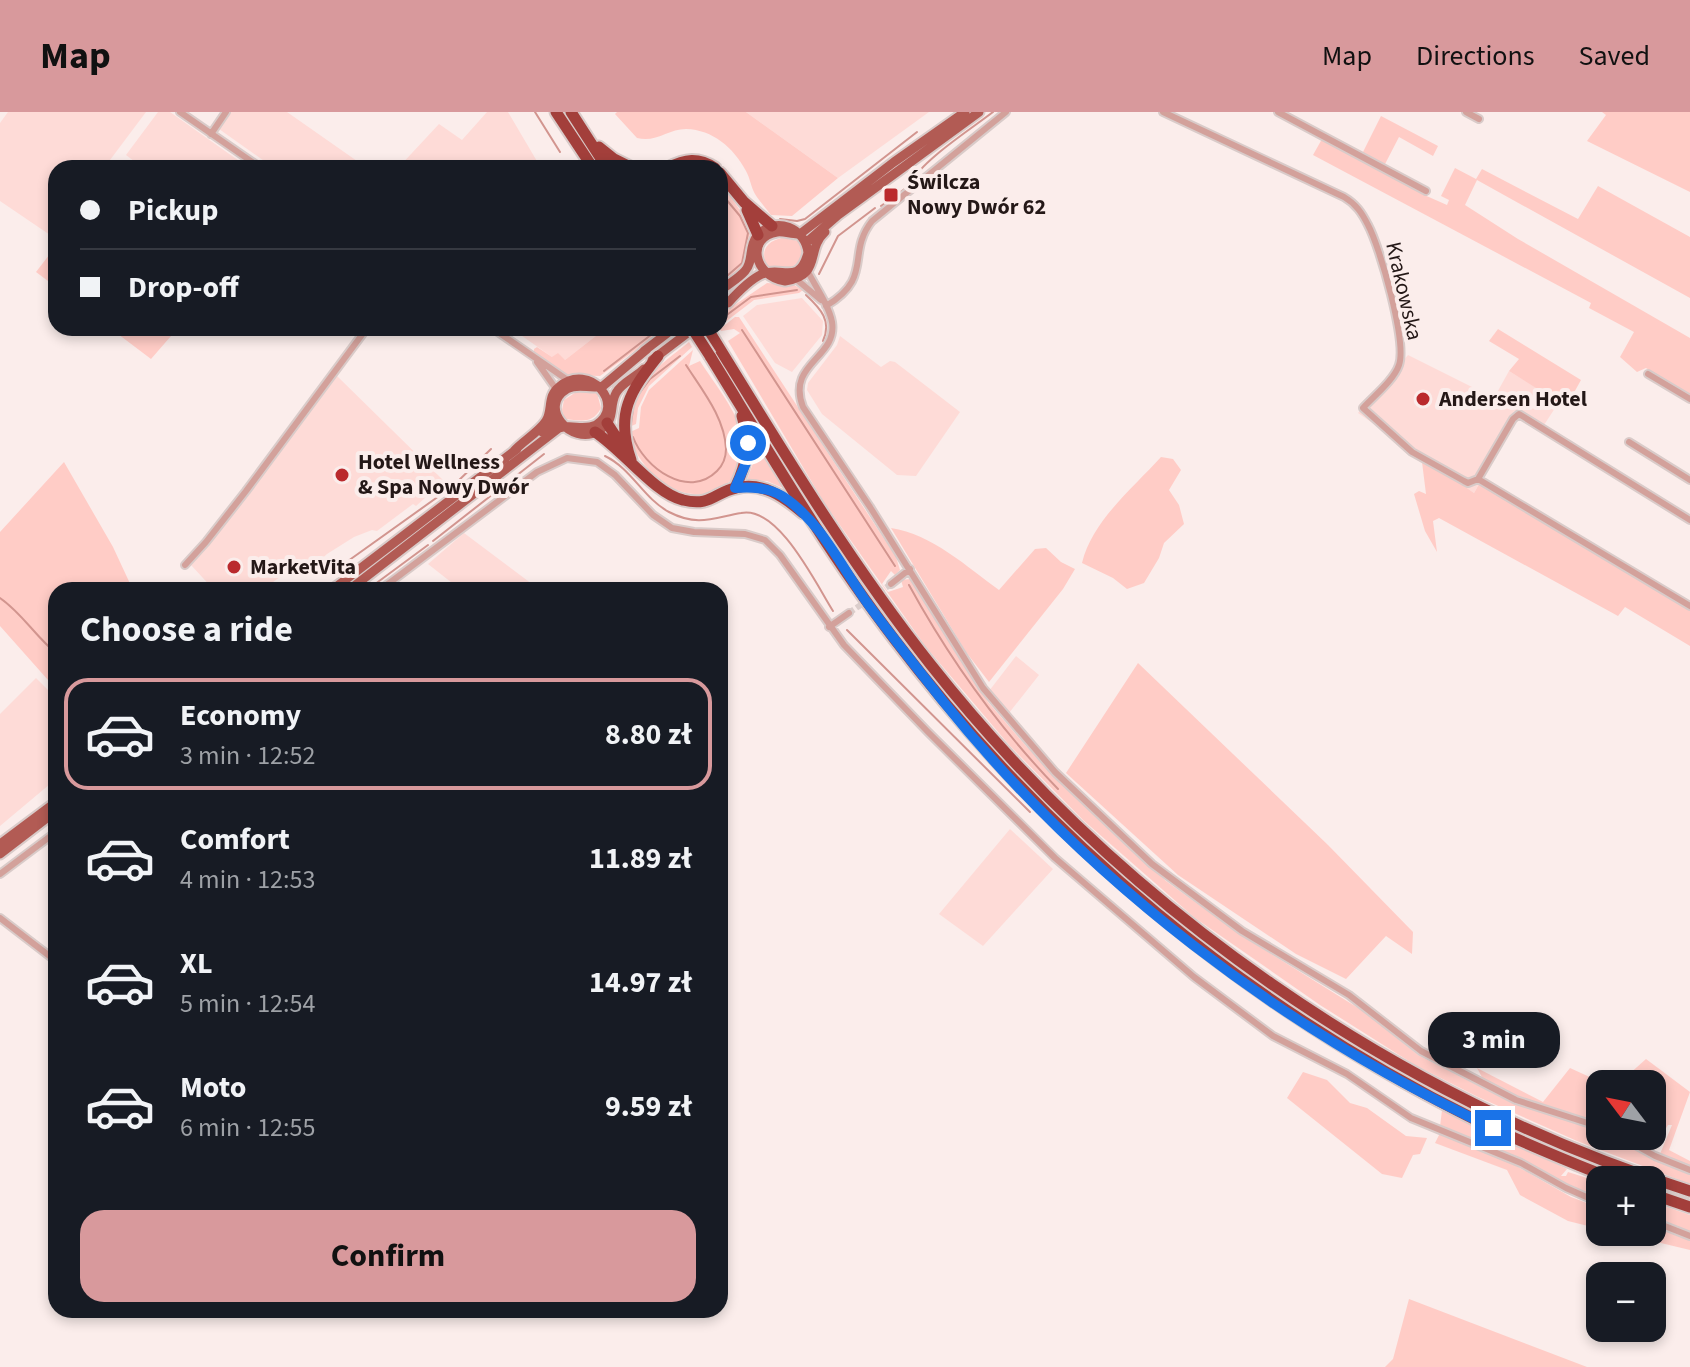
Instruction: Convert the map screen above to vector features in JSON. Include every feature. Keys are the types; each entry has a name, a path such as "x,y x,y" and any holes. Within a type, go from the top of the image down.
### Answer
{"highway":[{"path":"556,112 588,160"},
{"path":"571,112 602,160"},
{"path":"584,131 604,152 618,160"},
{"path":"728,183 744,202 772,226"},
{"path":"744,202 760,239"},
{"path":"700,336 715,352 878,595 931,665 1018,765 1120,864 1188,921 1263,977 1383,1054 1465,1099 1546,1136 1690,1191"},
{"path":"710,336 737,400 810,518 896,641 969,731 1071,839 1150,908 1259,992 1375,1066 1476,1120 1586,1167"},
{"path":"631,460 624,424 626,406 652,355"},
{"path":"735,488 748,450 737,400"},
{"path":"605,420 631,460"},
{"path":"595,432 631,460 659,488 682,500 711,500 735,488 755,487 774,492 810,518"},
{"path":"1666,1199 1690,1207"}],"main road":[{"path":"800,235 965,112"},
{"path":"728,286 747,268 752,244 777,232 800,235 816,232 979,112"},
{"path":"728,302 738,292 768,276 791,274 813,262 818,238 853,207"},
{"path":"728,288 750,274 758,263 760,239 772,226 783,225 800,235 808,253 806,266 796,279 785,281 768,276 758,263"},
{"path":"558,393 556,407 563,425 581,434 595,432 613,412 616,392 667,336"},
{"path":"558,393 573,386 600,389 681,336"},
{"path":"514,451 545,423 558,393 569,381 583,379 600,389 607,406 605,420"},
{"path":"342,582 543,431 563,425 591,427 605,420"},
{"path":"360,582 563,425"},
{"path":"0,844 48,808"},
{"path":"0,854 48,817"}],"street":[{"path":"180,112 249,160"},
{"path":"211,134 226,112"},
{"path":"824,304 853,282 858,272 862,236 872,221 1006,112"},
{"name":"Krakowska","path":"1163,112 1316,183 1360,210 1370,227 1380,257 1396,323 1400,359 1393,375 1363,408 1417,455 1468,483 1478,479"},
{"path":"1278,112 1426,191"},
{"path":"1466,112 1479,119"},
{"path":"806,266 833,324 831,337 802,376 800,400 983,688 1055,772 1170,879 1250,937 1349,995 1428,1056 1516,1100 1586,1122"},
{"path":"796,279 824,304"},
{"path":"185,565 246,491 361,336"},
{"path":"503,336 569,381"},
{"path":"532,356 558,393"},
{"path":"1648,374 1690,399"},
{"path":"1690,520 1517,413 1478,479 1690,606"},
{"path":"1629,442 1690,480"},
{"path":"391,582 544,467 576,458 605,467 653,515 672,528 745,534 765,540 780,555 844,645 928,732 1055,858 1245,1017 1273,1036 1347,1074 1411,1118 1521,1163 1586,1197"},
{"path":"891,584 910,569"},
{"path":"829,627 849,613"},
{"path":"0,874 48,838"},
{"path":"0,918 48,955"},
{"path":"1644,1150 1690,1170"},
{"path":"1666,1227 1690,1236"}],"shaded area":[{"path":"8,112 146,112 110,160 48,160 48,234 0,201 0,123"},
{"path":"158,112 170,112 238,160 133,160 126,155"},
{"path":"230,112 287,112 356,160 263,160 219,129"},
{"path":"487,112 508,112 536,160 405,160 439,124 462,140"},
{"path":"746,112 929,112 838,178"},
{"path":"746,112 838,178 792,216 771,215 755,194 741,162 721,141 686,129 650,139 637,138 615,114"},
{"path":"1602,112 1690,112 1690,192 1587,141 1606,115"},
{"path":"1381,116 1438,146 1433,156 1399,137 1384,166 1362,154"},
{"path":"1322,139 1447,205 1449,200 1441,196 1455,168 1476,179 1482,169 1578,219 1598,186 1690,237 1690,298 1477,180 1465,205 1690,338 1690,396 1646,368 1637,372 1620,357 1634,332 1589,308 1591,303 1313,155"},
{"path":"728,193 752,228 746,247 745,267 728,281"},
{"path":"782,238 799,241 801,257 789,268 767,266 764,256 766,248"},
{"path":"48,256 48,281 36,272"},
{"path":"767,283 794,285 803,290 754,300 728,320 728,310"},
{"path":"802,298 823,321 822,335 792,372 775,363 743,316 757,305"},
{"path":"739,317 896,557 900,570 895,575 891,571 882,584 888,592 903,587 901,580 910,579 988,702 1090,811 1166,881 1242,936 1363,1011 1418,1055 1510,1102 1586,1126 1586,1144 1478,1097 1415,1065 1320,1005 1195,918 1083,820 1010,746 926,647 825,504 728,341 740,333 728,330 728,323"},
{"path":"1498,329 1581,380 1566,407 1509,371 1519,359 1489,341"},
{"path":"121,336 171,336 151,359"},
{"path":"522,336 596,336 565,360 552,357"},
{"path":"596,336 655,336 600,376 567,375 534,349 537,347 552,357 558,353 565,360"},
{"path":"840,336 881,367 890,361 895,362 960,412 916,476 897,475 822,414 807,390 808,383 837,345"},
{"path":"689,342 692,347 649,386 638,408 636,424 627,428 639,389 656,369"},
{"path":"693,350 689,366 700,361 731,408 744,441 739,467 732,479 717,490 702,494 674,489 662,481 641,459 628,433 639,428 641,407 649,390"},
{"path":"1408,355 1494,398 1509,371 1559,402 1544,425 1519,410 1513,412 1516,414 1474,493 1358,413"},
{"path":"337,376 444,481 416,506 413,504 377,531 354,537 312,568 298,564 273,582 207,582 191,565"},
{"path":"576,392 597,393 601,408 594,417 565,419 562,410 564,400"},
{"path":"758,449 783,488 767,481 747,480"},
{"path":"1161,457 1173,459 1181,470 1169,490 1179,505 1184,524 1164,543 1144,583 1127,589 1113,578 1082,563 1104,519"},
{"path":"64,462 113,547 129,582 48,582 48,680 0,626 0,532"},
{"path":"1422,462 1447,474 1474,493 1479,484 1690,609 1690,646 1625,607 1618,616 1439,518 1433,521 1437,552 1425,531 1414,494 1419,491 1426,494"},
{"path":"891,528 935,544 999,590 1035,549 1046,548 1061,562 1075,569 1063,589 989,682 966,652"},
{"path":"464,533 529,582 451,582 428,564"},
{"path":"1016,656 1039,675 1009,713 989,691"},
{"path":"1138,663 1328,845 1413,932 1412,954 1386,936 1346,979 1296,954 1178,875 1066,773"},
{"path":"36,678 48,690 48,786 0,826 0,714"},
{"path":"1010,829 1053,869 983,946 939,914"},
{"path":"1646,1059 1661,1070 1634,1070"},
{"path":"1477,1068 1543,1102 1570,1068 1586,1075 1586,1119 1520,1099 1483,1079"},
{"path":"1303,1072 1327,1080 1350,1103 1367,1108 1406,1136 1427,1138 1420,1154 1413,1155 1402,1178 1382,1174 1287,1098"},
{"path":"1666,1074 1690,1092 1669,1150 1690,1161 1690,1166 1660,1154 1662,1150 1666,1150 1666,1140 1672,1125 1666,1128"},
{"path":"1442,1110 1567,1169 1561,1176 1566,1176 1568,1172 1586,1178 1586,1193 1533,1165 1440,1127"},
{"path":"1440,1133 1504,1159 1586,1203 1586,1226 1568,1221 1520,1195 1507,1170 1435,1143"},
{"path":"1601,1150 1636,1150 1690,1175 1690,1184 1666,1175 1666,1166 1643,1166"},
{"path":"1666,1207 1690,1215 1690,1232 1666,1223"},
{"path":"1666,1231 1690,1240 1690,1250 1666,1244"},
{"path":"1409,1299 1587,1367 1385,1367 1393,1359"}],"waterway":[{"path":"535,112 560,152"},
{"path":"910,184 935,156 993,112"},
{"path":"780,219 805,219 917,132"},
{"path":"881,206 906,188"},
{"path":"728,202 748,233"},
{"path":"819,274 838,236 875,208"},
{"path":"728,275 742,263 748,233"},
{"path":"728,314 751,297 797,290"},
{"path":"806,295 826,321 823,341"},
{"path":"742,330 895,566"},
{"path":"604,371 650,336"},
{"path":"638,395 650,379 680,356"},
{"path":"633,437 657,469 681,481 706,479 721,466 726,449 722,426 686,365"},
{"path":"631,423 633,409"},
{"path":"341,566 453,486 491,449"},
{"path":"433,541 544,454"},
{"path":"605,456 623,468 660,506 679,517 705,520 741,513 755,514 769,521 794,549 833,611"},
{"path":"378,582 428,545"},
{"path":"909,585 941,640 977,692 1058,789"},
{"path":"0,598 48,646"},
{"path":"847,630 1030,812"}],"tunnel":[{"path":"849,613 891,584"}],"place":[{"name":"Świlcza Nowy Dwór 62","path":"891,195"},
{"name":"Andersen Hotel","path":"1423,399"},
{"name":"Hotel Wellness & Spa Nowy Dwór","path":"342,475"},
{"name":"MarketVita","path":"234,567"}],"route":[{"path":"748,443 746,463 735,488 767,489 782,496 810,518 866,602 949,708 1006,773 1071,839 1150,908 1259,992 1375,1066 1493,1128"}]}
